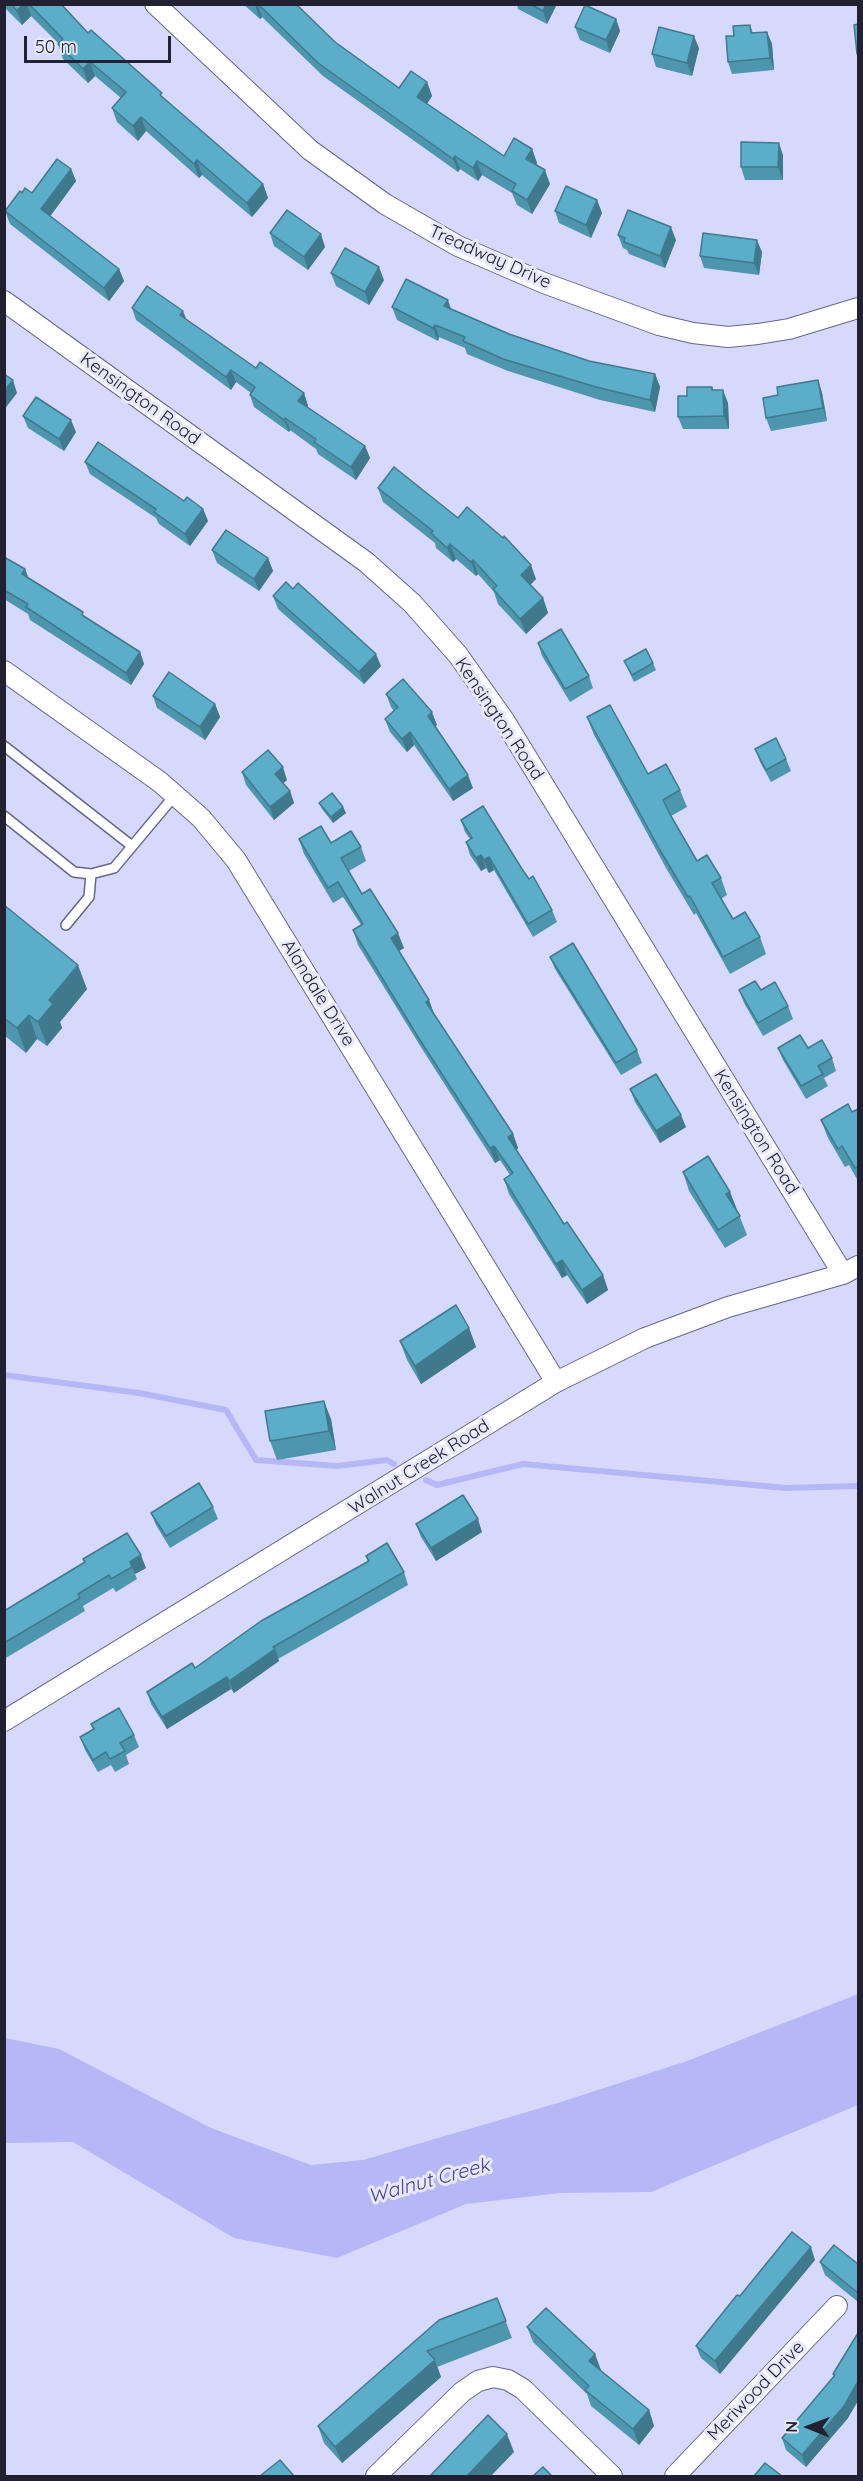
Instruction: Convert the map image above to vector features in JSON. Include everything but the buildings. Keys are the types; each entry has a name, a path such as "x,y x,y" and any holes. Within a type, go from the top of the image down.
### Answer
{"street":[{"name":"Treadway Drive","path":"155,4 310,150 385,204 469,251 544,283 659,325 693,333 729,337 758,334 789,328 858,308"},
{"name":"Kensington Road","path":"4,301 366,562 411,603 458,656 504,720 851,1270"},
{"name":"Alandale Drive","path":"4,671 176,795 201,818 236,860 556,1382"},
{"name":"Walnut Creek Road","path":"4,1721 556,1382 645,1338 728,1307 851,1270"},
{"name":"Meriwood Drive","path":"675,2476 837,2306"},
{"path":"376,2476 462,2392 478,2381 493,2377 508,2380 523,2389 612,2476"}],"lane":[{"path":"4,746 132,846"},
{"path":"4,816 74,872 91,874 114,868 176,795"},
{"path":"66,925 89,897 91,874"}],"water":[{"name":"Walnut Creek","path":"858,1994 858,2105 651,2192 560,2193 466,2204 337,2258 234,2238 73,2142 5,2143 5,2038 59,2049 211,2128 311,2165 363,2160 561,2102 687,2061"}],"waterway":[{"path":"4,1375 139,1393 226,1410 256,1460 337,1466 387,1460 394,1464"},
{"path":"426,1480 437,1485 523,1464 786,1488 858,1486"}]}
